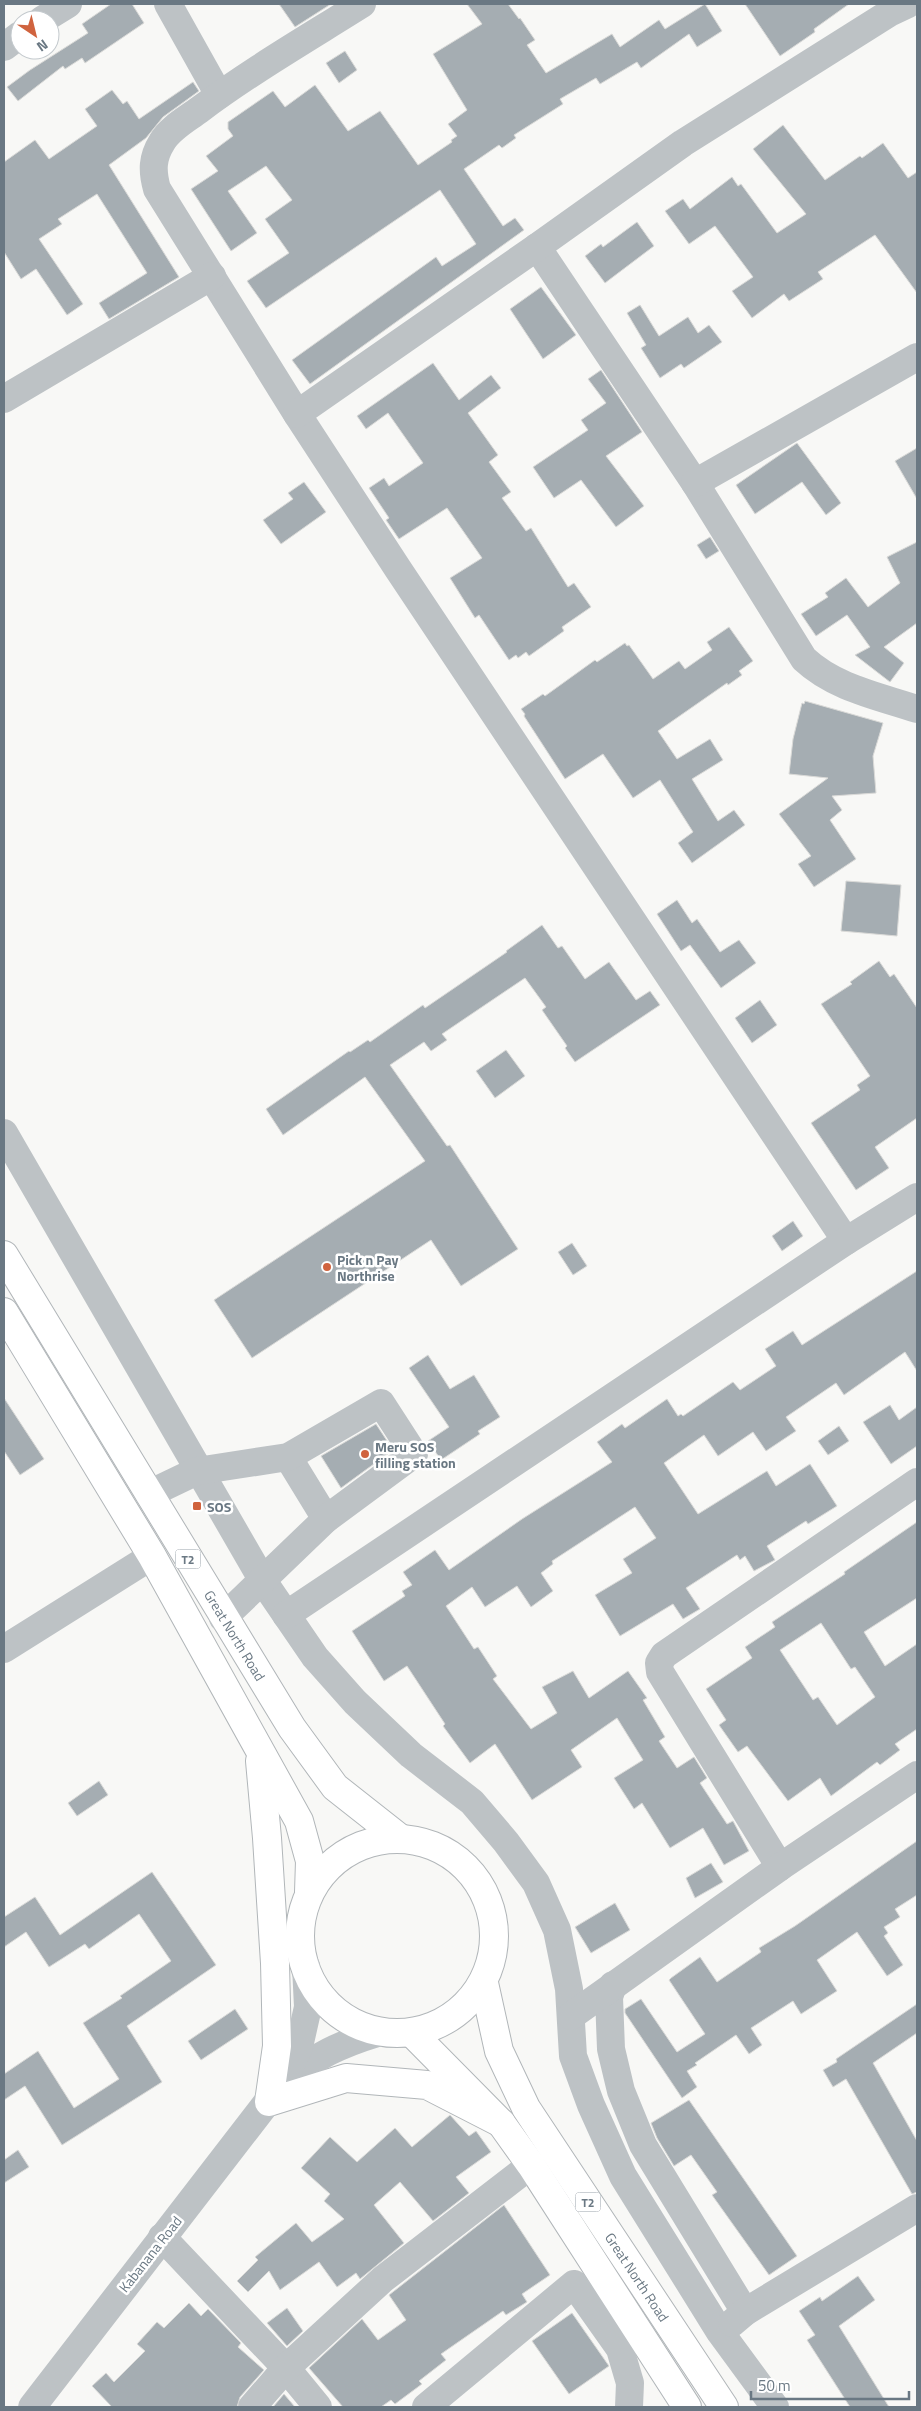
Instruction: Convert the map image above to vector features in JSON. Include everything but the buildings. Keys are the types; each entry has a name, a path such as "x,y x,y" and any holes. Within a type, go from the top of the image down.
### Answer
{"main road":[{"name":"Great North Road","path":"4,1255 223,1618 292,1728 335,1787 402,1839"},
{"name":"T2","path":"4,1312 152,1556 259,1752 299,1821 310,1861 309,1892 300,1942 306,1966 322,1995 347,2019 378,2032 412,2033 448,2020 468,2004 484,1983 490,1968 493,1940 489,1910 476,1883 456,1861 430,1846 402,1839 369,1842 340,1856 328,1866 309,1892"},
{"path":"259,1752 275,1962 277,2046 275,2092 346,2078 427,2085 501,2122"},
{"name":"Great North Road","path":"484,1983 499,2051 526,2108 724,2407"},
{"name":"Great North Road","path":"412,2033 501,2122 531,2165 687,2407"}],"street":[{"path":"168,4 219,94"},
{"path":"362,4 219,94 176,127 163,140 155,156 152,172 157,189 398,569 846,1241"},
{"path":"298,414 537,247 683,142 891,12 908,4"},
{"path":"537,247 695,483 804,659 818,672 834,681 917,709"},
{"path":"4,399 212,276"},
{"path":"695,483 917,357"},
{"path":"4,1133 197,1471 263,1581 315,1657 355,1702 411,1755 472,1802 506,1842 536,1883 557,1930 569,1989 573,2056 591,2105 623,2176 720,2332 775,2407"},
{"path":"286,1615 846,1241 917,1197"},
{"path":"149,1494 197,1471 288,1457 381,1403 414,1454 326,1520 223,1618"},
{"path":"288,1457 326,1520"},
{"path":"780,1867 660,1672 659,1663 664,1655 917,1482"},
{"path":"4,1650 152,1556"},
{"path":"570,2016 780,1867 917,1775"},
{"path":"275,2092 299,2047 306,2015 306,1966"},
{"path":"613,1985 609,1997 612,2049 621,2091 639,2136 745,2312"},
{"path":"275,2092 311,2060 342,2044 378,2032"},
{"name":"Kabanana Road","path":"32,2407 275,2092"},
{"path":"252,2407 286,2368 383,2279 531,2165"},
{"path":"720,2332 745,2312 917,2208"},
{"path":"162,2237 286,2368 318,2407"},
{"path":"426,2407 574,2284 620,2349 630,2383 629,2407"}],"place":[{"name":"Pick n Pay Northrise","path":"327,1267"},
{"name":"Meru SOS filling station","path":"365,1454"},
{"name":"SOS","path":"197,1506"}]}
